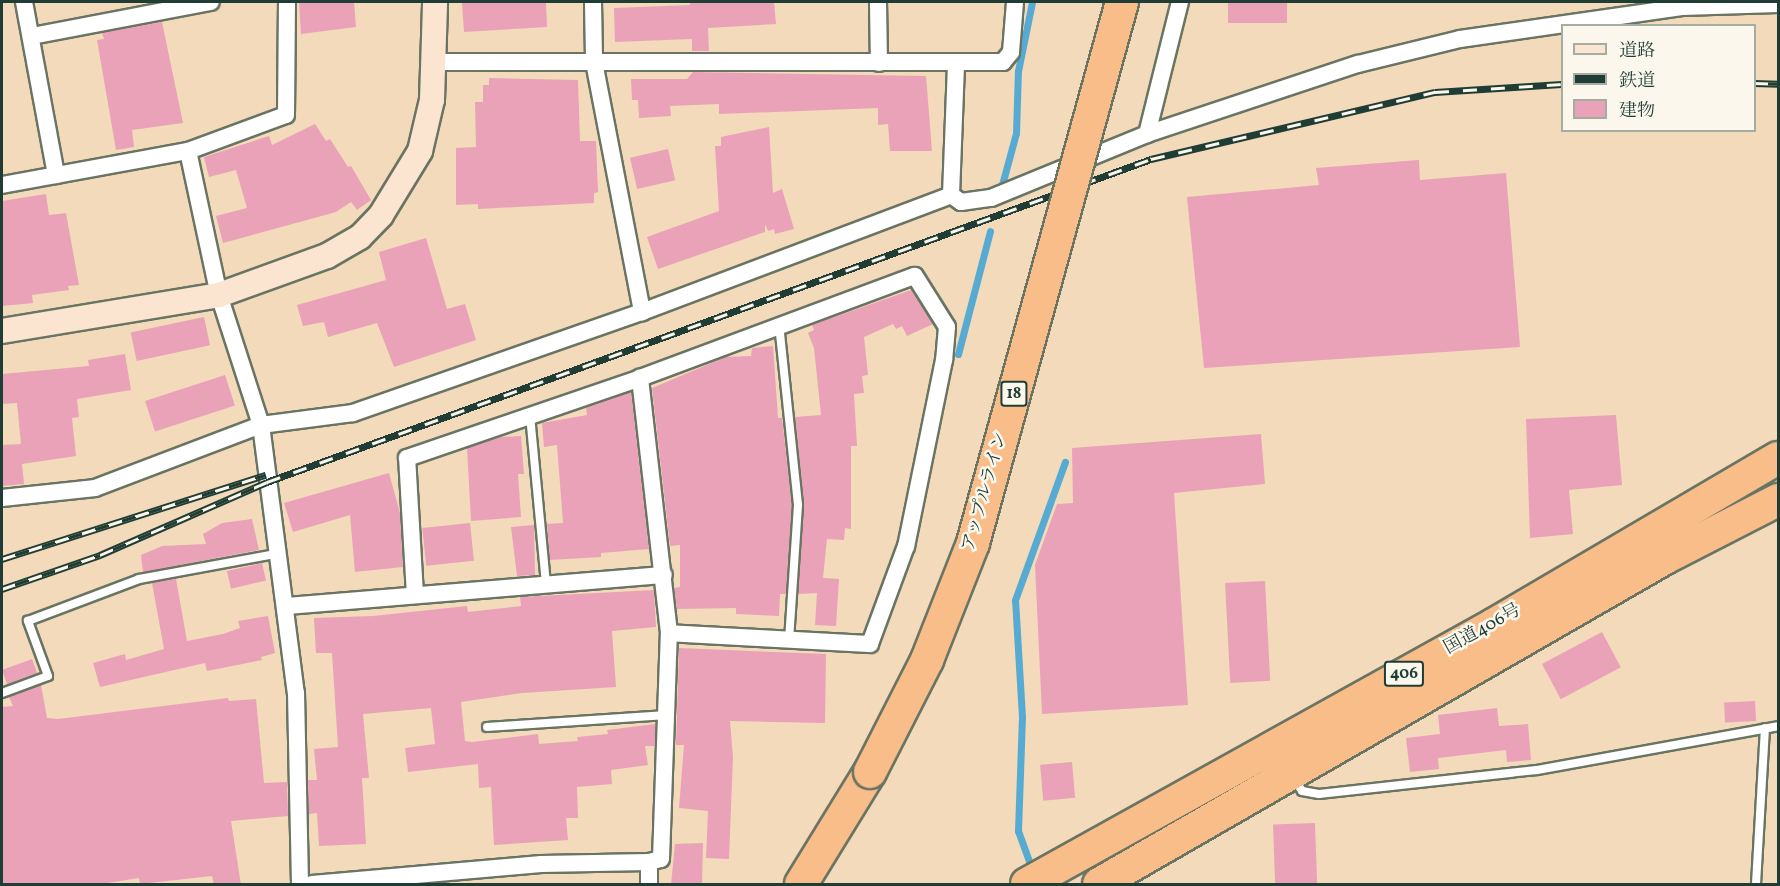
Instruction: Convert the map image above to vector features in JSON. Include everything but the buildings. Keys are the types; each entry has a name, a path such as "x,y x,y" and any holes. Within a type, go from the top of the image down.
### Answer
{"highway":[{"name":"アップルライン","path":"801,885 870,772 927,660 973,543 1122,2"},
{"name":"国道406号","path":"1027,885 1496,624 1779,458"},
{"name":"国道406号","path":"1099,885 1289,771 1665,558 1779,500"}],"street":[{"path":"24,2 56,175"},
{"path":"32,36 211,2"},
{"path":"2,185 188,151 286,115 287,2"},
{"path":"2,331 219,295 327,256 360,237 381,215 420,152 432,100 435,62 435,2"},
{"path":"593,2 594,62 642,312"},
{"path":"878,2 879,63"},
{"path":"435,62 1003,62 1011,52 1016,2"},
{"path":"1147,134 1180,2"},
{"path":"1564,24 1682,7 1779,4"},
{"path":"951,195 961,202 991,198 1147,134 1347,68 1460,39 1561,24"},
{"path":"951,195 956,62"},
{"path":"188,151 219,295 261,425 275,554 286,606 296,693 300,885"},
{"path":"2,498 95,488 261,425 354,413 642,312 951,195"},
{"path":"415,595 407,458 640,378 779,324 915,276 947,327 906,546 870,644 669,633"},
{"path":"312,885 541,864 649,862 661,859 669,633 640,378"},
{"path":"286,606 664,574"},
{"path":"649,862 649,885"}],"lane":[{"path":"779,324 798,505 789,640"},
{"path":"530,415 546,584"},
{"path":"2,693 48,676 28,621 139,579 275,554"},
{"path":"487,727 667,715"},
{"path":"1289,771 1302,791 1319,794 1537,770 1779,726"},
{"path":"1756,885 1765,728"}],"waterway":[{"path":"1000,192 1016,133 1018,71 1032,2"},
{"path":"958,354 990,231"},
{"path":"1029,861 1018,831 1022,717 1015,600 1065,462"}],"railway":[{"path":"1756,83 1778,84"},
{"path":"2,589 100,555 267,482 1151,159 1435,92 1561,84"},
{"path":"2,559 266,475"}]}
